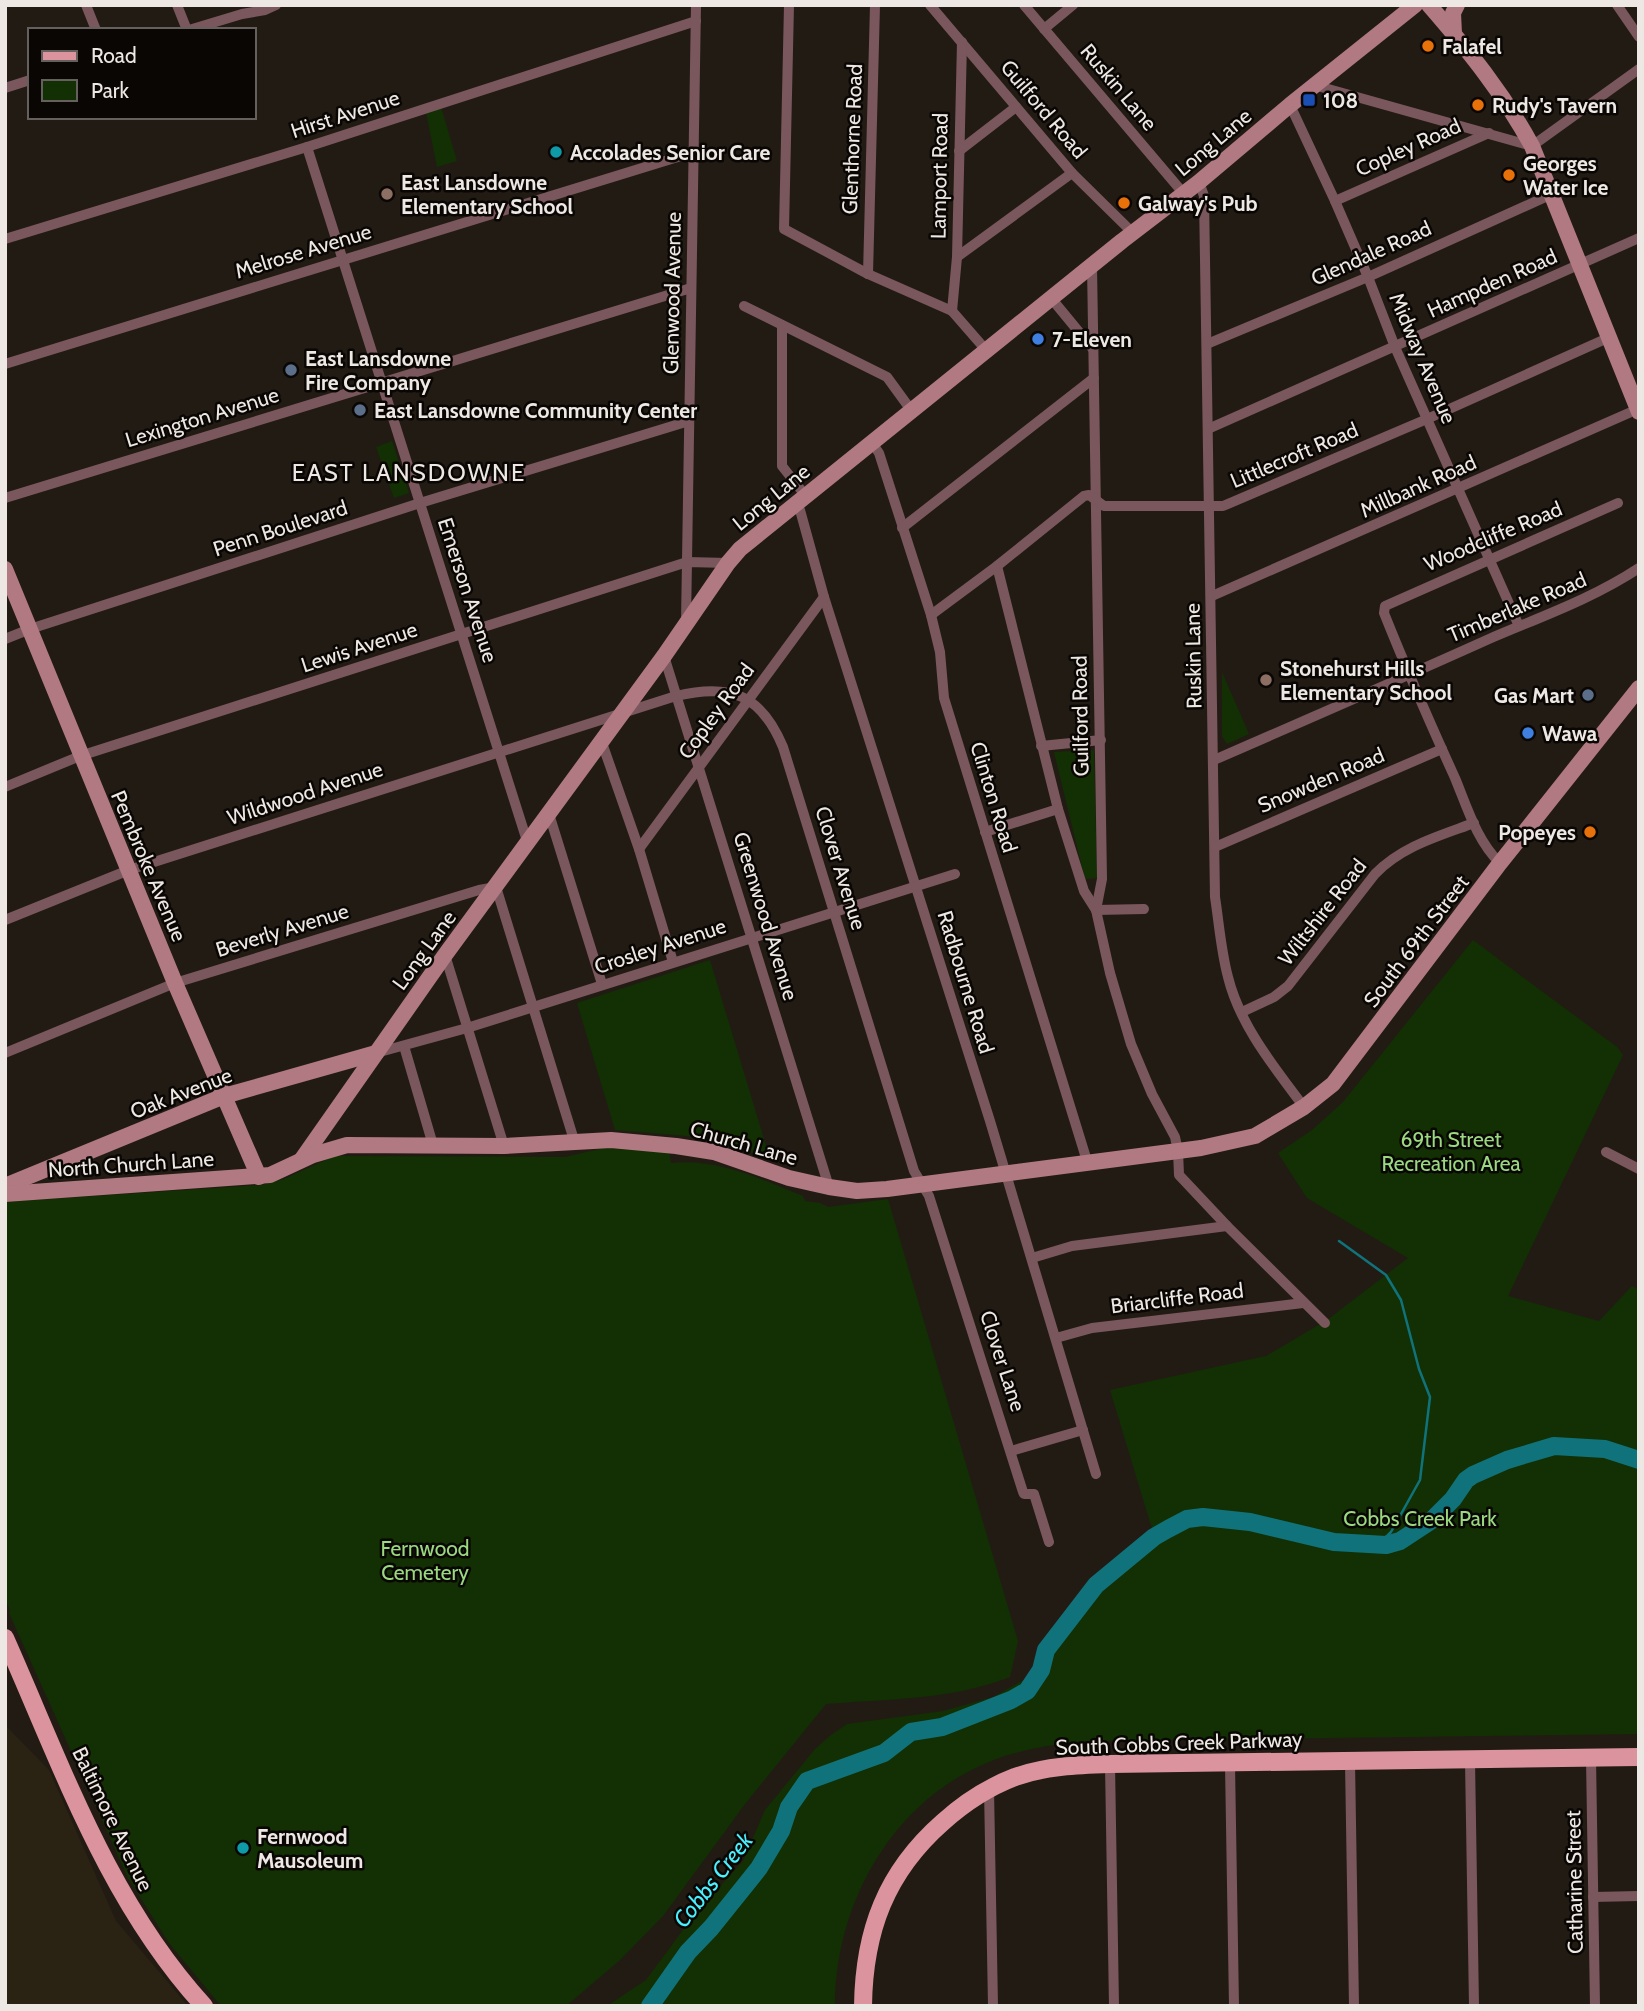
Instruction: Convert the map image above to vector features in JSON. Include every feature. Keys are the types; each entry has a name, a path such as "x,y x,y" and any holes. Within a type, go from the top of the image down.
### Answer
{"main road":[{"name":"Baltimore Avenue","path":"5,1638 118,1887 157,1948 204,2006"},
{"name":"South Cobbs Creek Parkway","path":"863,2006 863,1980 872,1929 892,1882 930,1833 957,1810 989,1789 1016,1777 1048,1769 1110,1764 1639,1757"}],"street":[{"path":"86,5 95,28"},
{"path":"177,5 187,28"},
{"path":"195,28 276,5"},
{"name":"Glenwood Avenue","path":"686,623 696,5"},
{"path":"789,5 785,229 868,274 952,312 986,350"},
{"name":"Glenthorne Road","path":"868,274 875,5"},
{"name":"Guilford Road","path":"930,5 1072,173 1133,233"},
{"name":"Ruskin Lane","path":"1024,5 1184,194"},
{"path":"1044,29 1073,5"},
{"name":"Long Lane","path":"300,1161 445,955 740,550 1415,5"},
{"path":"1429,5 1480,64 1513,112 1532,146 1638,410"},
{"path":"1454,34 1453,13 1457,5"},
{"path":"1617,5 1639,37"},
{"name":"Hirst Avenue","path":"5,239 307,147 696,21"},
{"name":"Lamport Road","path":"952,312 957,257 961,42"},
{"path":"1532,146 1639,69"},
{"path":"5,88 28,81"},
{"path":"1314,85 1489,132"},
{"name":"Midway Avenue","path":"1290,105 1335,201 1395,347 1519,626"},
{"path":"959,151 1016,107"},
{"name":"Copley Road","path":"1335,201 1489,132 1532,146"},
{"name":"Emerson Avenue","path":"307,147 528,844"},
{"name":"Melrose Avenue","path":"5,364 694,152"},
{"path":"957,257 1072,173"},
{"name":"Ruskin Lane","path":"1199,182 1204,196 1215,897 1228,979 1242,1012 1268,1059 1304,1107"},
{"name":"Glendale Road","path":"1207,344 1368,277 1550,195"},
{"name":"Hampden Road","path":"1208,429 1639,238"},
{"name":"Guilford Road","path":"1092,266 1102,878 1096,910 1110,973 1131,1044 1152,1094 1175,1137 1179,1175 1325,1323"},
{"name":"Lexington Avenue","path":"5,498 691,288"},
{"path":"1051,298 1093,349"},
{"path":"744,306 887,377 911,410"},
{"name":"Radbourne Road","path":"782,326 782,466 800,499 800,510 824,597 1032,1258 1096,1474"},
{"name":"Littlecroft Road","path":"1095,498 1104,506 1223,506 1610,337"},
{"path":"902,528 1094,378"},
{"name":"Millbank Road","path":"1212,596 1638,410"},
{"name":"Penn Boulevard","path":"5,639 420,503 689,421"},
{"name":"Clinton Road","path":"872,443 878,453 931,615 940,652 944,698 1087,1161"},
{"path":"931,615 1084,496 1095,498"},
{"name":"Woodcliffe Road","path":"1409,675 1384,613 1385,606 1614,505"},
{"name":"Lewis Avenue","path":"5,787 80,756 687,562 728,563"},
{"path":"997,566 1041,746 1084,891 1096,910 1144,909"},
{"name":"Timberlake Road","path":"1214,760 1519,626 1578,603 1612,586 1639,568"},
{"name":"Pembroke Avenue","path":"5,569 80,756 259,1177"},
{"name":"Copley Road","path":"639,849 824,597"},
{"name":"Greenwood Avenue","path":"664,656 829,1187"},
{"path":"1409,675 1474,823 1489,852 1500,863"},
{"name":"South 69th Street","path":"1178,1151 1255,1136 1304,1107 1333,1084 1500,863 1639,688"},
{"path":"621,712 676,696 712,690 733,693 748,699"},
{"name":"Clover Avenue","path":"748,699 772,724 783,747 914,1171 922,1183"},
{"name":"Wildwood Avenue","path":"5,920 130,870 621,712"},
{"path":"601,740 639,849 673,962"},
{"path":"1041,746 1101,740"},
{"name":"Snowden Road","path":"1215,847 1442,749"},
{"path":"985,832 1058,809"},
{"path":"549,814 602,984"},
{"name":"Wiltshire Road","path":"1242,1012 1274,997 1288,986 1375,874 1389,860 1406,849 1474,823"},
{"name":"Crosley Avenue","path":"376,1053 467,1028 955,874"},
{"path":"496,887 574,1140"},
{"name":"Beverly Avenue","path":"5,1053 175,983 496,887"},
{"path":"445,955 503,1146"},
{"path":"404,1046 433,1145"},
{"name":"Oak Avenue","path":"5,1186 224,1096 376,1053"},
{"name":"Church Lane","path":"259,1177 284,1170 325,1150 348,1145 503,1146 611,1140 714,1152 789,1178 857,1191 1178,1151"},
{"path":"1606,1152 1639,1169"},
{"name":"North Church Lane","path":"5,1194 259,1177"},
{"name":"Clover Lane","path":"922,1183 929,1196 1023,1492 1034,1494 1049,1542"},
{"path":"1032,1258 1072,1246 1227,1226"},
{"name":"Briarcliffe Road","path":"1056,1338 1092,1328 1303,1303"},
{"path":"1011,1451 1083,1430"},
{"name":"Catharine Street","path":"1591,1758 1595,2006"},
{"path":"1470,1760 1474,2006"},
{"path":"1350,1762 1354,2006"},
{"path":"1230,1763 1234,2006"},
{"path":"1110,1764 1114,2006"},
{"path":"989,1789 993,2006"},
{"path":"1593,1897 1639,1896"}],"shaded area":[{"path":"5,1725 49,1770 116,1921 188,2006 5,2006"}],"green space":[{"path":"441,107 457,161 437,167 426,112"},
{"path":"392,441 409,493 394,498 376,447"},
{"path":"1222,672 1249,734 1227,744 1222,736"},
{"path":"1094,750 1097,878 1085,879 1054,752"},
{"name":"Cobbs Creek Park","path":"1473,940 1617,1047 1623,1055 1508,1296 1599,1321 1632,1286 1639,1290 1639,1734 1089,1741 1026,1750 989,1762 955,1779 924,1802 898,1829 876,1860 858,1894 845,1930 835,2006 607,2006 646,1980 694,1915 743,1861 765,1810 815,1749 831,1735 847,1724 943,1711 993,1697 1027,1678 1038,1666 1057,1628 1107,1568 1133,1544 1153,1532 1110,1390 1266,1356 1327,1320 1408,1258 1307,1198 1278,1153 1312,1130 1343,1102"},
{"path":"710,960 770,1159 718,1142 688,1136 615,1130 577,1003"},
{"name":"Fernwood Cemetery","path":"604,1148 669,1152 671,1163 705,1164 738,1171 803,1196 805,1201 828,1207 888,1199 1018,1641 1010,1677 988,1685 942,1694 826,1704 745,1804 663,1916 619,1961 566,2006 221,2006 169,1943 128,1878 9,1613 5,1598 5,1202 261,1185 284,1179 334,1156 565,1157"}],"waterway":[{"path":"1339,1241 1386,1275 1401,1300 1419,1369 1430,1397 1420,1480 1391,1532 1379,1544"},
{"name":"Cobbs Creek","path":"650,2006 688,1952 759,1868 781,1831 789,1807 807,1781 884,1753 911,1732 942,1727 1027,1691 1041,1670 1046,1650 1096,1585 1154,1537 1168,1529 1187,1519 1203,1517 1250,1522 1334,1542 1386,1545 1400,1541 1432,1520 1473,1475 1507,1460 1554,1446 1605,1449 1639,1460"}],"place":[{"name":"Falafel","path":"1428,46"},
{"name":"108","path":"1309,100"},
{"name":"Rudy's Tavern","path":"1478,105"},
{"name":"Accolades Senior Care","path":"556,152"},
{"name":"Georges Water Ice","path":"1509,175"},
{"name":"East Lansdowne Elementary School","path":"387,194"},
{"name":"Galway's Pub","path":"1124,203"},
{"name":"7-Eleven","path":"1038,339"},
{"name":"East Lansdowne Fire Company","path":"291,370"},
{"name":"East Lansdowne Community Center","path":"360,410"},
{"name":"Stonehurst Hills Elementary School","path":"1266,680"},
{"name":"Gas Mart","path":"1588,695"},
{"name":"Wawa","path":"1528,733"},
{"name":"Popeyes","path":"1590,832"},
{"name":"Fernwood Mausoleum","path":"243,1848"}],"district":[{"name":"EAST LANSDOWNE","path":"409,472"}],"park label":[{"name":"69th Street Recreation Area","path":"1451,1151"}]}
